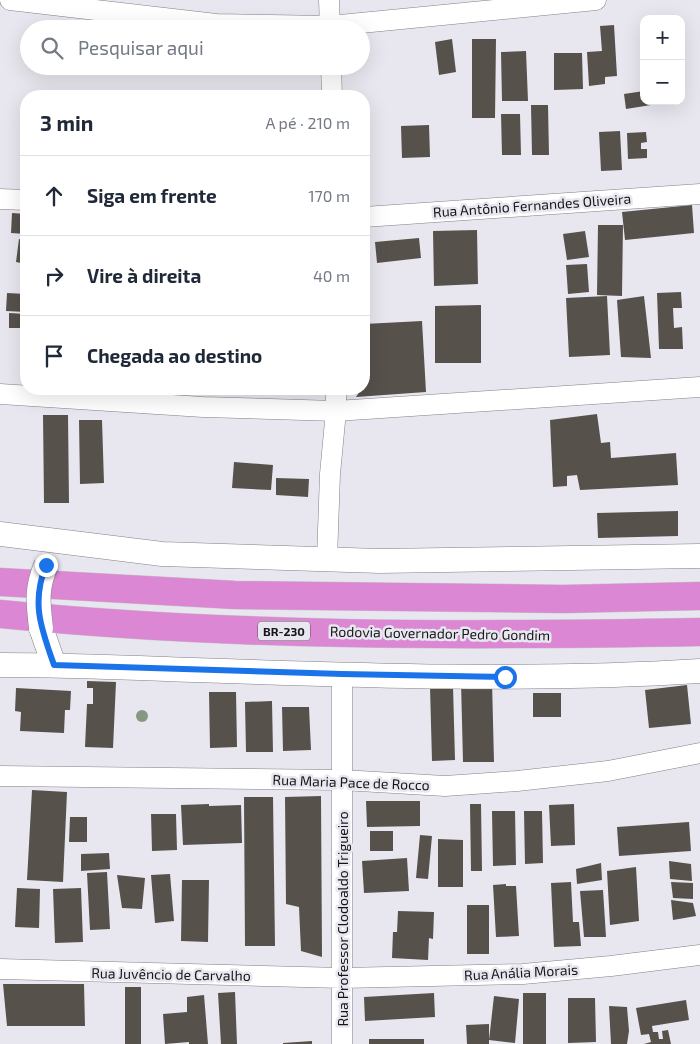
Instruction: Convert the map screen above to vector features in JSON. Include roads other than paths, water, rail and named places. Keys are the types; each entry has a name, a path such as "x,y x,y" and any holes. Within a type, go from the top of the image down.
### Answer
{"highway":[{"path":"0,582 235,595 563,599 700,596"},
{"name":"Rodovia Governador Pedro Gondim","path":"0,614 255,631 568,634 700,632"}],"street":[{"path":"10,0 182,20"},
{"path":"329,0 330,20"},
{"path":"370,23 596,0"},
{"path":"331,75 332,90"},
{"name":"Rua Antônio Fernandes Oliveira","path":"370,217 700,194"},
{"path":"0,199 20,200"},
{"path":"0,394 204,407 336,412 700,387"},
{"path":"326,559 336,395"},
{"path":"0,534 162,554 380,561 700,556"},
{"path":"54,665 41,628 38,601 39,582 46,565 64,542"},
{"path":"0,665 505,677 700,671"},
{"name":"Rua Professor Clodoaldo Trigueiro","path":"342,674 342,1044"},
{"name":"Rua Maria Pace de Rocco","path":"0,776 342,780 445,786 517,781 608,771 700,753"},
{"name":"Rua Anália Morais","path":"342,978 522,974 700,955"},
{"name":"Rua Juvêncio de Carvalho","path":"0,969 342,978"}]}
